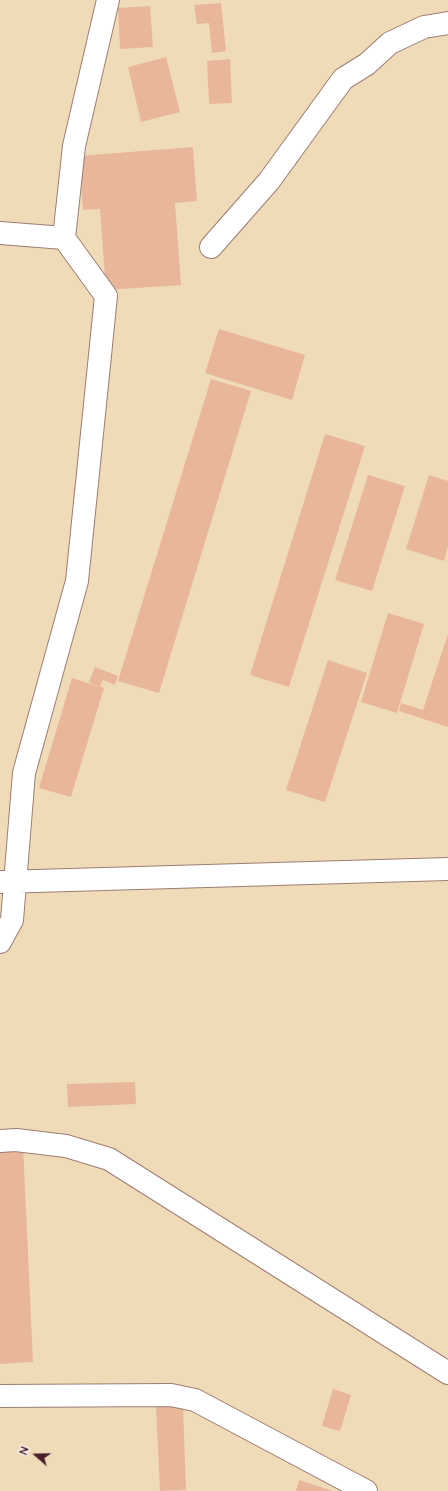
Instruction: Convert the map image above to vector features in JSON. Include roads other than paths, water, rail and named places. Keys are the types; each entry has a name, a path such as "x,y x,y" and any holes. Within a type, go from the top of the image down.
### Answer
{"street":[{"path":"0,942 12,920 8,882 24,773 77,581 106,296 64,238 74,146 108,0"},
{"path":"211,247 268,181 343,79 367,64 390,43 424,27 448,22"},
{"path":"0,232 64,238"},
{"path":"8,882 448,869"},
{"path":"0,1141 16,1140 66,1146 109,1159 448,1373"},
{"path":"0,1396 171,1395 195,1400 366,1491"}]}
